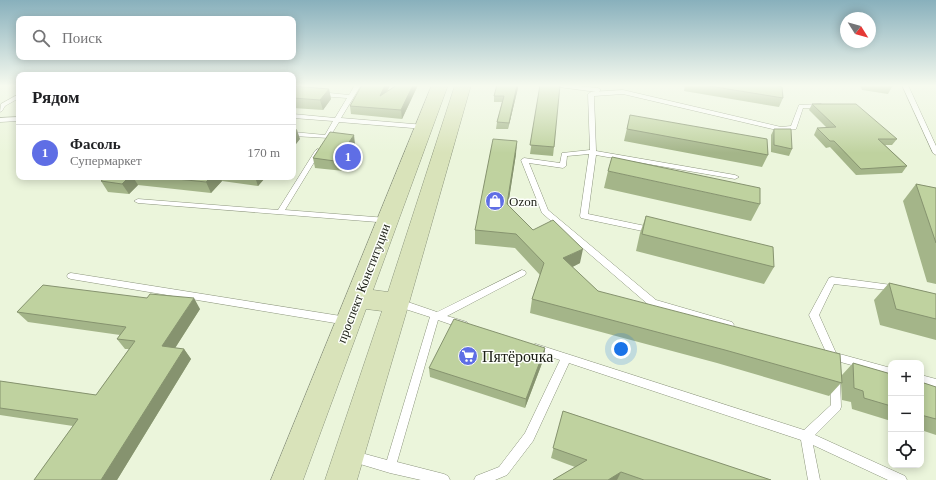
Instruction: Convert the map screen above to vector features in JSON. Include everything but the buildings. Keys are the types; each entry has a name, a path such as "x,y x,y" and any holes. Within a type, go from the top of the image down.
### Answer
{"main road":[{"name":"проспект Конституции","path":"287,480 432,107"},
{"path":"344,468 397,303 456,107"},
{"path":"422,133 446,142"},
{"path":"352,310 397,303"}],"lane":[{"path":"280,212 345,107"},
{"path":"591,107 593,152 584,216 661,232"},
{"path":"696,107 781,129 794,128 801,107"},
{"path":"915,107 936,152"},
{"path":"296,116 337,120 422,133"},
{"path":"0,120 16,119"},
{"path":"296,134 327,137"},
{"path":"735,177 593,152 564,154 564,166 524,160 545,211 653,303 736,328"},
{"path":"138,201 387,221"},
{"path":"390,467 437,316 522,273"},
{"path":"71,276 352,310"},
{"path":"806,436 836,407 834,357 814,315 832,280 883,285 906,290"},
{"path":"397,303 476,329"},
{"path":"529,346 806,436 901,480"},
{"path":"819,352 888,371"},
{"path":"480,480 503,471 528,437 566,358"},
{"path":"924,381 936,384"},
{"path":"806,436 814,480"},
{"path":"344,468 390,467 444,480"}],"place":[{"name":"Фасоль","path":"348,157"},
{"name":"Ozon","path":"495,201"},
{"name":"Пятёрочка","path":"468,356"}]}
